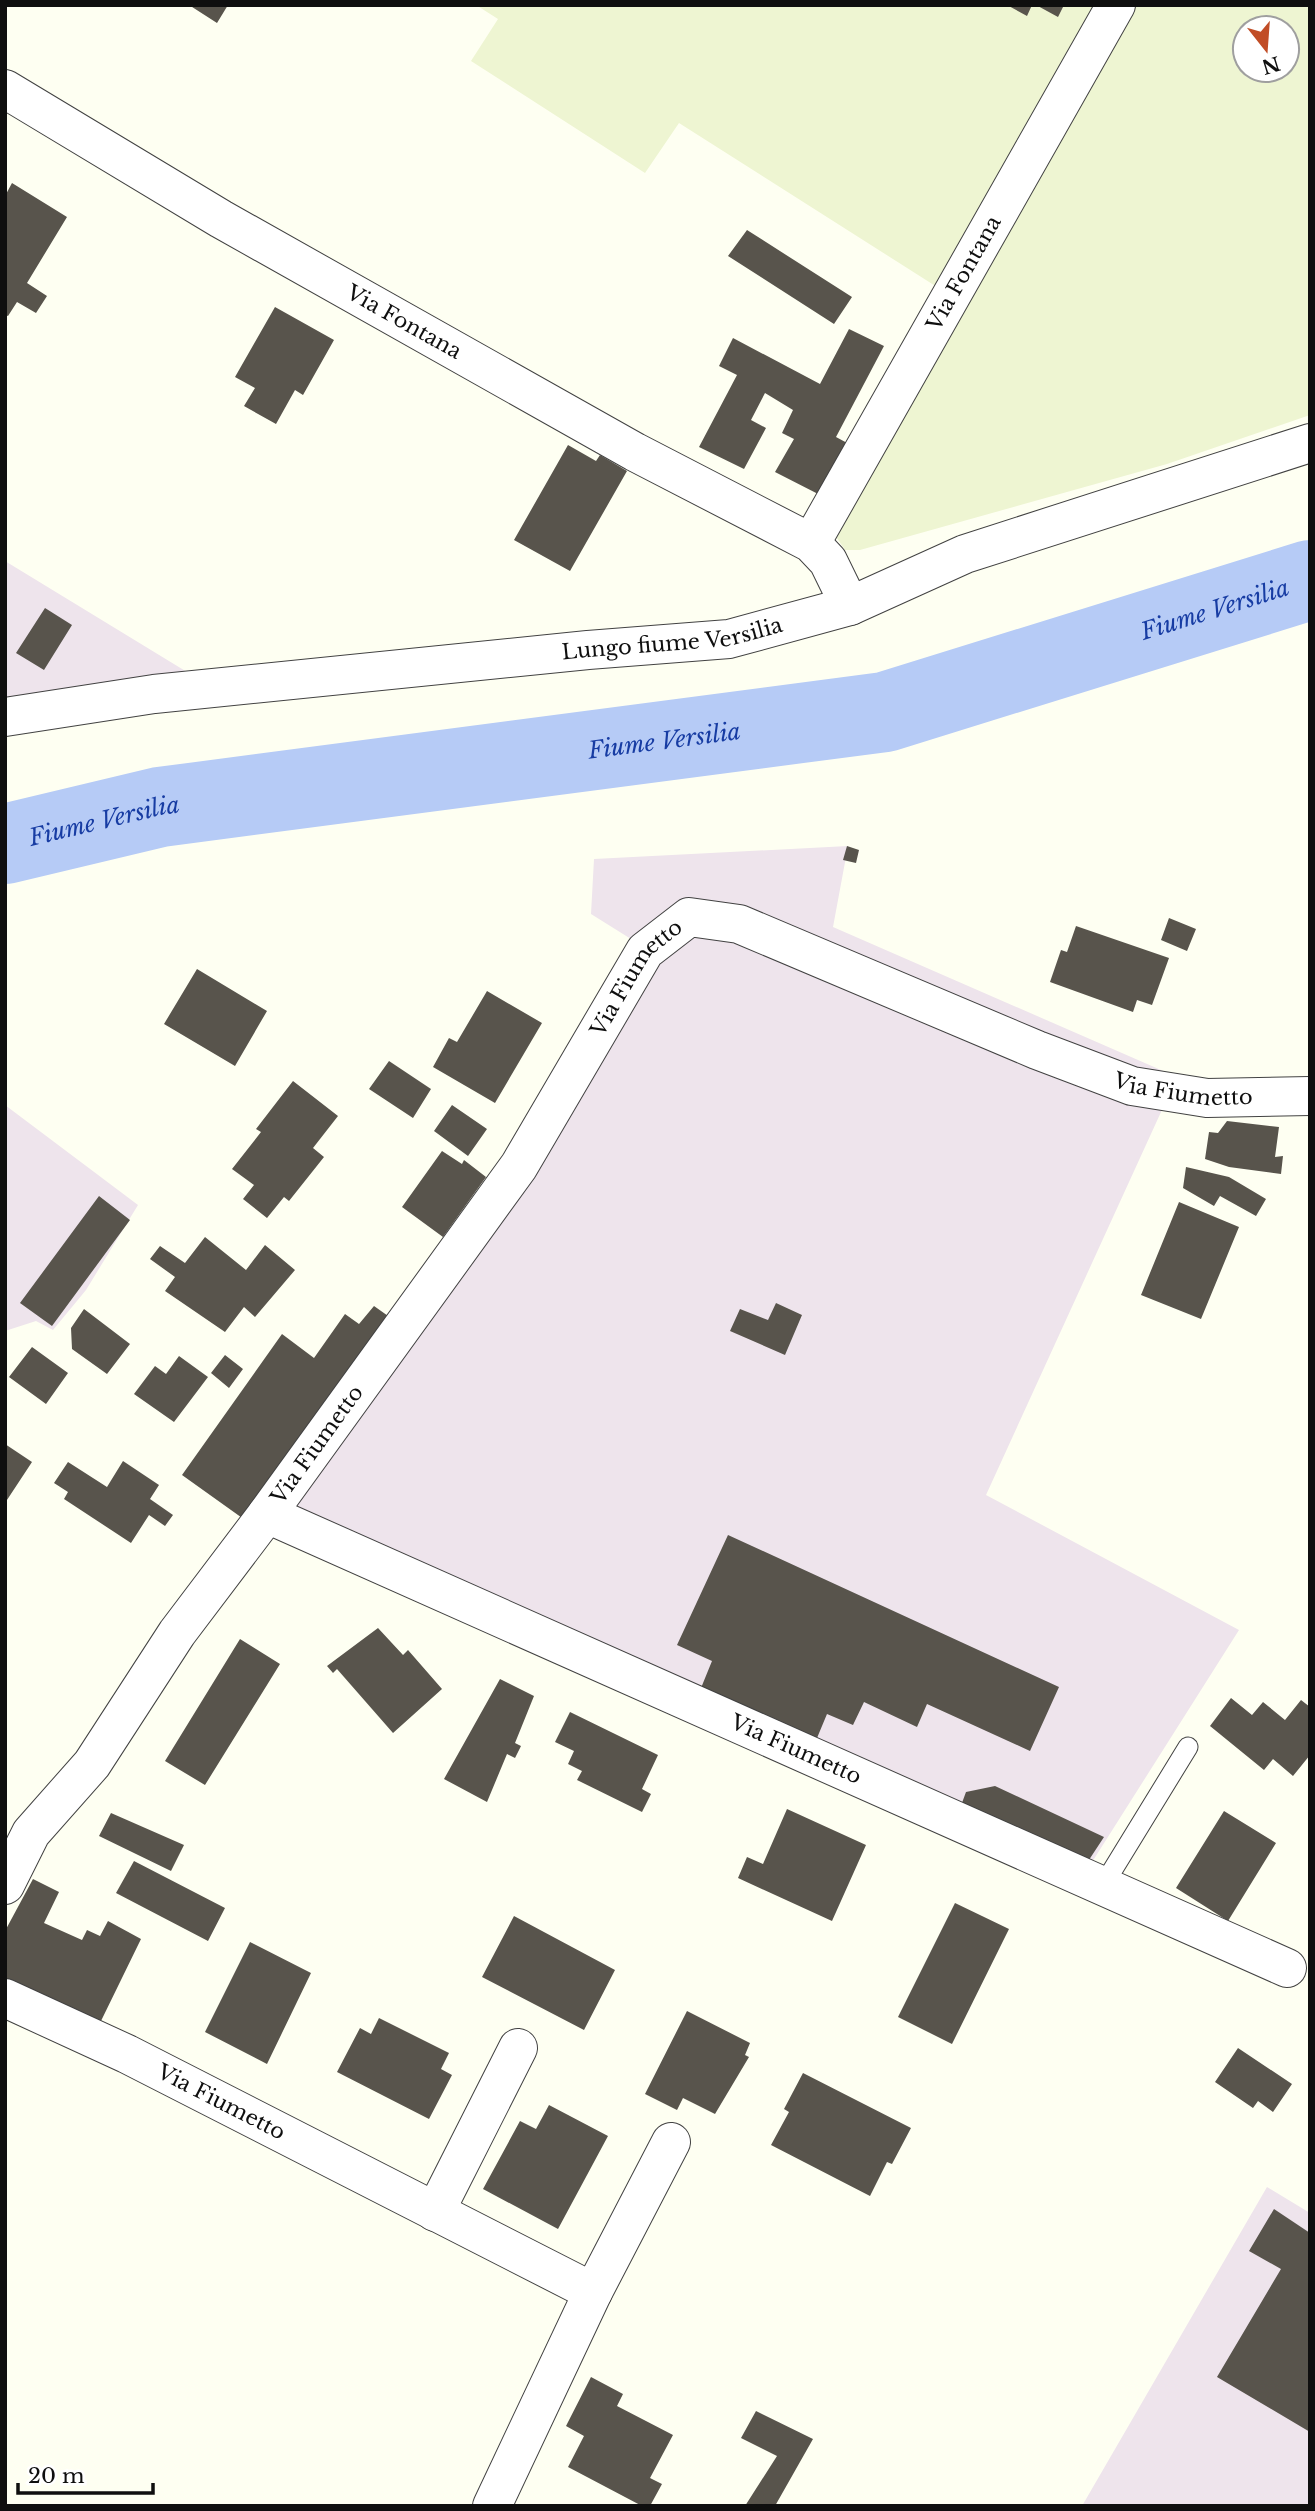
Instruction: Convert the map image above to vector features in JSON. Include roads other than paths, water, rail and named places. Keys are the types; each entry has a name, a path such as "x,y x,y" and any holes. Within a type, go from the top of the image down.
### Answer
{"street":[{"name":"Via Fontana","path":"811,543 1116,5"},
{"name":"Via Fontana","path":"5,89 245,233 635,452 811,543 828,561 850,606"},
{"name":"Lungo fiume Versilia","path":"5,718 155,694 588,650 729,639 850,606 965,554 1310,443"},
{"name":"Via Fiumetto","path":"5,1885 18,1828 92,1764 177,1633 267,1514 519,1166 645,951 688,918 739,924 1037,1050 1132,1086 1207,1098 1310,1096"},
{"name":"Via Fiumetto","path":"267,1514 1104,1884 1287,1968"},
{"name":"Via Fiumetto","path":"5,1998 127,2054 593,2292"},
{"path":"435,2212 518,2048"},
{"path":"492,2506 593,2292 671,2142"}],"lane":[{"path":"1104,1884 1188,1747"}],"waterway":[{"name":"Fiume Versilia","path":"5,844 160,807 885,712 1310,580"}]}
